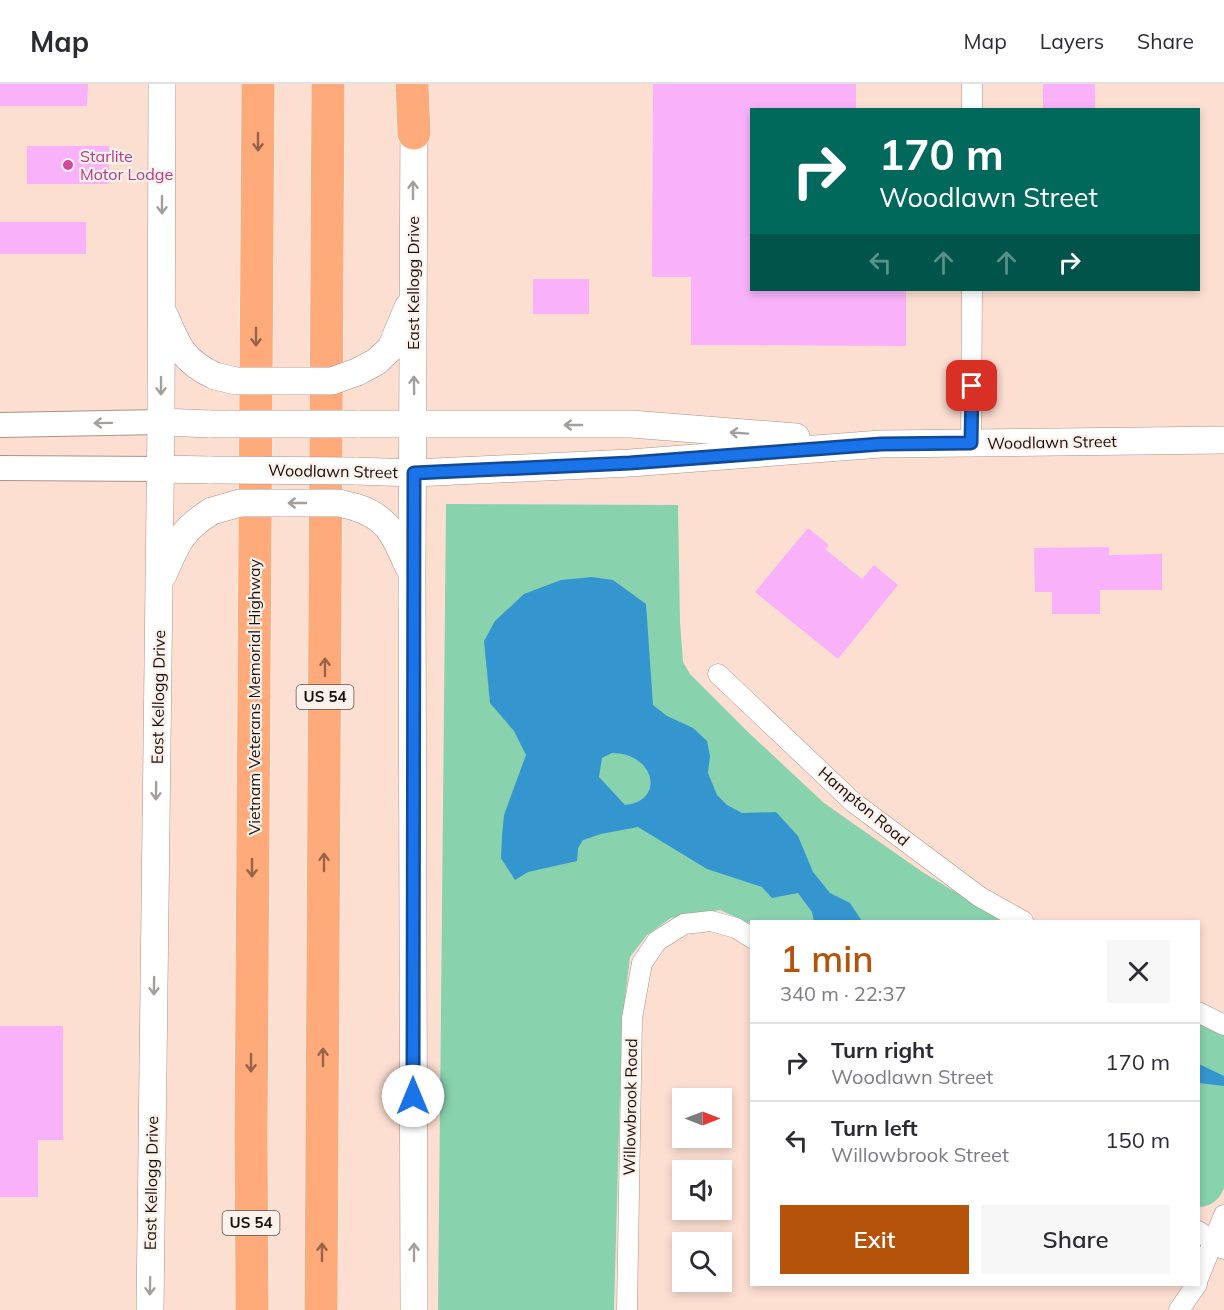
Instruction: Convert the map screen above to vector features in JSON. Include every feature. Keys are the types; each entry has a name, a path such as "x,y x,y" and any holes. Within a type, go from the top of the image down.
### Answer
{"highway":[{"name":"Vietnam Veterans Memorial Highway","path":"252,1310 251,1135 258,84"},
{"name":"US 54","path":"321,1310 328,84"},
{"path":"414,84 414,133"},
{"path":"244,1310 251,1135"}],"main road":[{"name":"East Kellogg Drive","path":"150,1310 161,422 162,84"},
{"name":"East Kellogg Drive","path":"414,133 412,575 414,1310"},
{"path":"162,306 177,346 200,370 236,381 332,381 376,362 391,348 413,296"},
{"name":"Woodlawn Street","path":"161,422 414,425 631,424 881,444"},
{"name":"Woodlawn Street","path":"160,469 414,473 630,463 881,444 1224,440"},
{"path":"159,584 179,538 194,522 212,511 240,503 339,503 370,512 394,533 412,575"}],"street":[{"path":"972,84 972,108"},
{"path":"971,443 972,291"},
{"name":"Woodlawn Street","path":"0,425 161,422"},
{"name":"Woodlawn Street","path":"0,468 160,469"},
{"name":"Hampton Road","path":"718,674 853,802 980,897 1021,920"},
{"name":"Willowbrook Road","path":"627,1310 632,1018 642,963 657,941 684,924 711,921 736,928 750,937"},
{"path":"1200,1013 1224,1025"},
{"path":"1200,1274 1224,1215"},
{"path":"1179,1310 1196,1286"}],"green space":[{"path":"446,504 678,505 680,622 683,662 690,674 824,803 921,871 1001,920 750,920 750,924 720,910 671,918 647,935 630,957 622,1023 614,1310 438,1310"},
{"path":"1200,1023 1224,1035 1224,1188 1220,1196 1208,1205 1200,1207"}],"water":[{"path":"592,577 613,580 646,604 653,705 667,716 693,728 707,741 710,756 708,773 717,795 727,805 742,813 776,812 798,836 813,872 830,893 850,903 861,920 814,920 812,912 798,893 772,898 762,887 707,869 638,827 583,840 578,848 577,861 528,872 515,880 501,858 502,836 504,815 526,755 514,731 490,703 484,641 495,621 524,594 561,580","holes":["612,753 627,755 646,768 650,778 650,787 646,795 638,802 625,805 599,777 602,758"]},
{"path":"1200,1064 1224,1076 1224,1086 1200,1083"}],"building":[{"path":"0,84 88,84 87,106 0,106"},
{"path":"653,84 856,84 856,108 750,108 750,291 906,291 906,346 691,345 691,277 652,277"},
{"path":"1043,84 1095,84 1095,108 1043,108"},
{"name":"Starlite Motor Lodge","path":"27,146 109,146 109,184 27,184"},
{"path":"0,222 86,222 86,254 0,254"},
{"path":"533,279 589,279 589,314 533,314"},
{"path":"808,528 829,545 825,549 862,579 874,565 898,585 838,659 755,592"},
{"path":"1109,547 1109,555 1162,554 1162,590 1100,590 1100,614 1052,614 1052,592 1035,592 1034,548"},
{"path":"0,1026 63,1026 63,1140 38,1140 38,1197 0,1197"}],"place":[{"name":"Starlite Motor Lodge","path":"68,165"}],"route":[{"path":"413,1096 412,575 414,473 630,463 881,444 971,443 972,386"}]}
